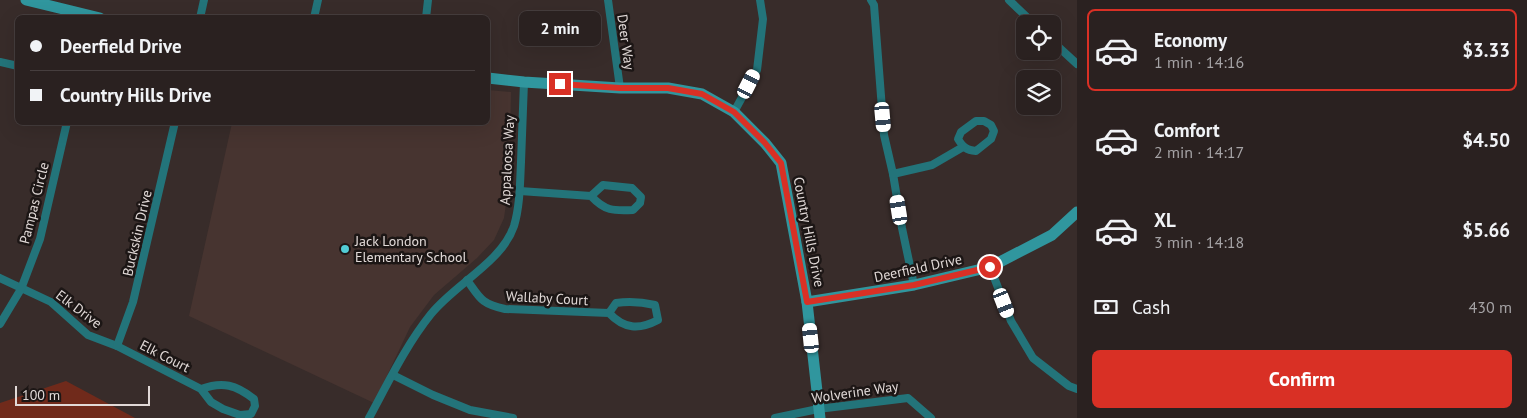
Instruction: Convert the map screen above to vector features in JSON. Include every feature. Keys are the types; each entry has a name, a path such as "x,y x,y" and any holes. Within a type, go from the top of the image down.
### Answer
{"street":[{"path":"26,0 88,15"},
{"path":"201,15 204,0"},
{"path":"315,15 318,0"},
{"path":"426,15 428,0"},
{"name":"Deer Way","path":"608,0 620,88"},
{"path":"734,112 757,70 763,19 760,0"},
{"path":"871,0 874,6 884,135 914,285"},
{"path":"1009,0 1025,15"},
{"path":"1061,49 1077,64"},
{"path":"0,62 15,65"},
{"name":"Country Hills Drive","path":"490,78 620,88 668,88 702,94 734,112 765,143 781,163 807,302 819,413"},
{"name":"Appaloosa Way","path":"369,418 392,375 432,313 444,299 494,256 506,241 513,227 520,191 524,82"},
{"path":"893,174 932,165 963,147 976,150 991,139 994,132 991,124 984,121 976,121 961,132 958,139 963,147"},
{"name":"Pampas Circle","path":"0,324 21,289 40,239 66,125"},
{"name":"Buckskin Drive","path":"117,346 133,302 174,125"},
{"path":"520,191 591,196 600,206 616,210 633,210 640,203 641,197 632,188 603,185 591,196"},
{"name":"Deerfield Drive","path":"807,302 914,285 990,267 1052,234 1077,212"},
{"path":"990,267 1011,321 1033,358 1068,386 1077,389"},
{"name":"Elk Drive","path":"0,278 52,302 88,335 117,346"},
{"name":"Wallaby Court","path":"467,280 482,301 493,307 609,313 618,322 630,326 647,326 658,320 655,305 646,303 628,301 616,303 609,313"},
{"name":"Elk Court","path":"117,346 201,389 211,402 223,409 240,415 250,414 255,406 254,399 228,385 215,384 201,389"},
{"path":"392,375 469,414 513,418"},
{"name":"Wolverine Way","path":"775,418 819,413 908,398 931,418"}],"shaded area":[{"name":"Jack London Elementary School","path":"490,90 511,92 509,182 504,218 494,240 477,258 434,295 410,327 374,403 189,316 232,125 490,125"},
{"path":"66,381 135,418 0,418 0,403"}],"place":[{"name":"Jack London Elementary School","path":"345,249"}],"route":[{"path":"560,84 620,88 668,88 702,94 734,112 765,143 781,163 807,302 914,285 990,267"}]}
